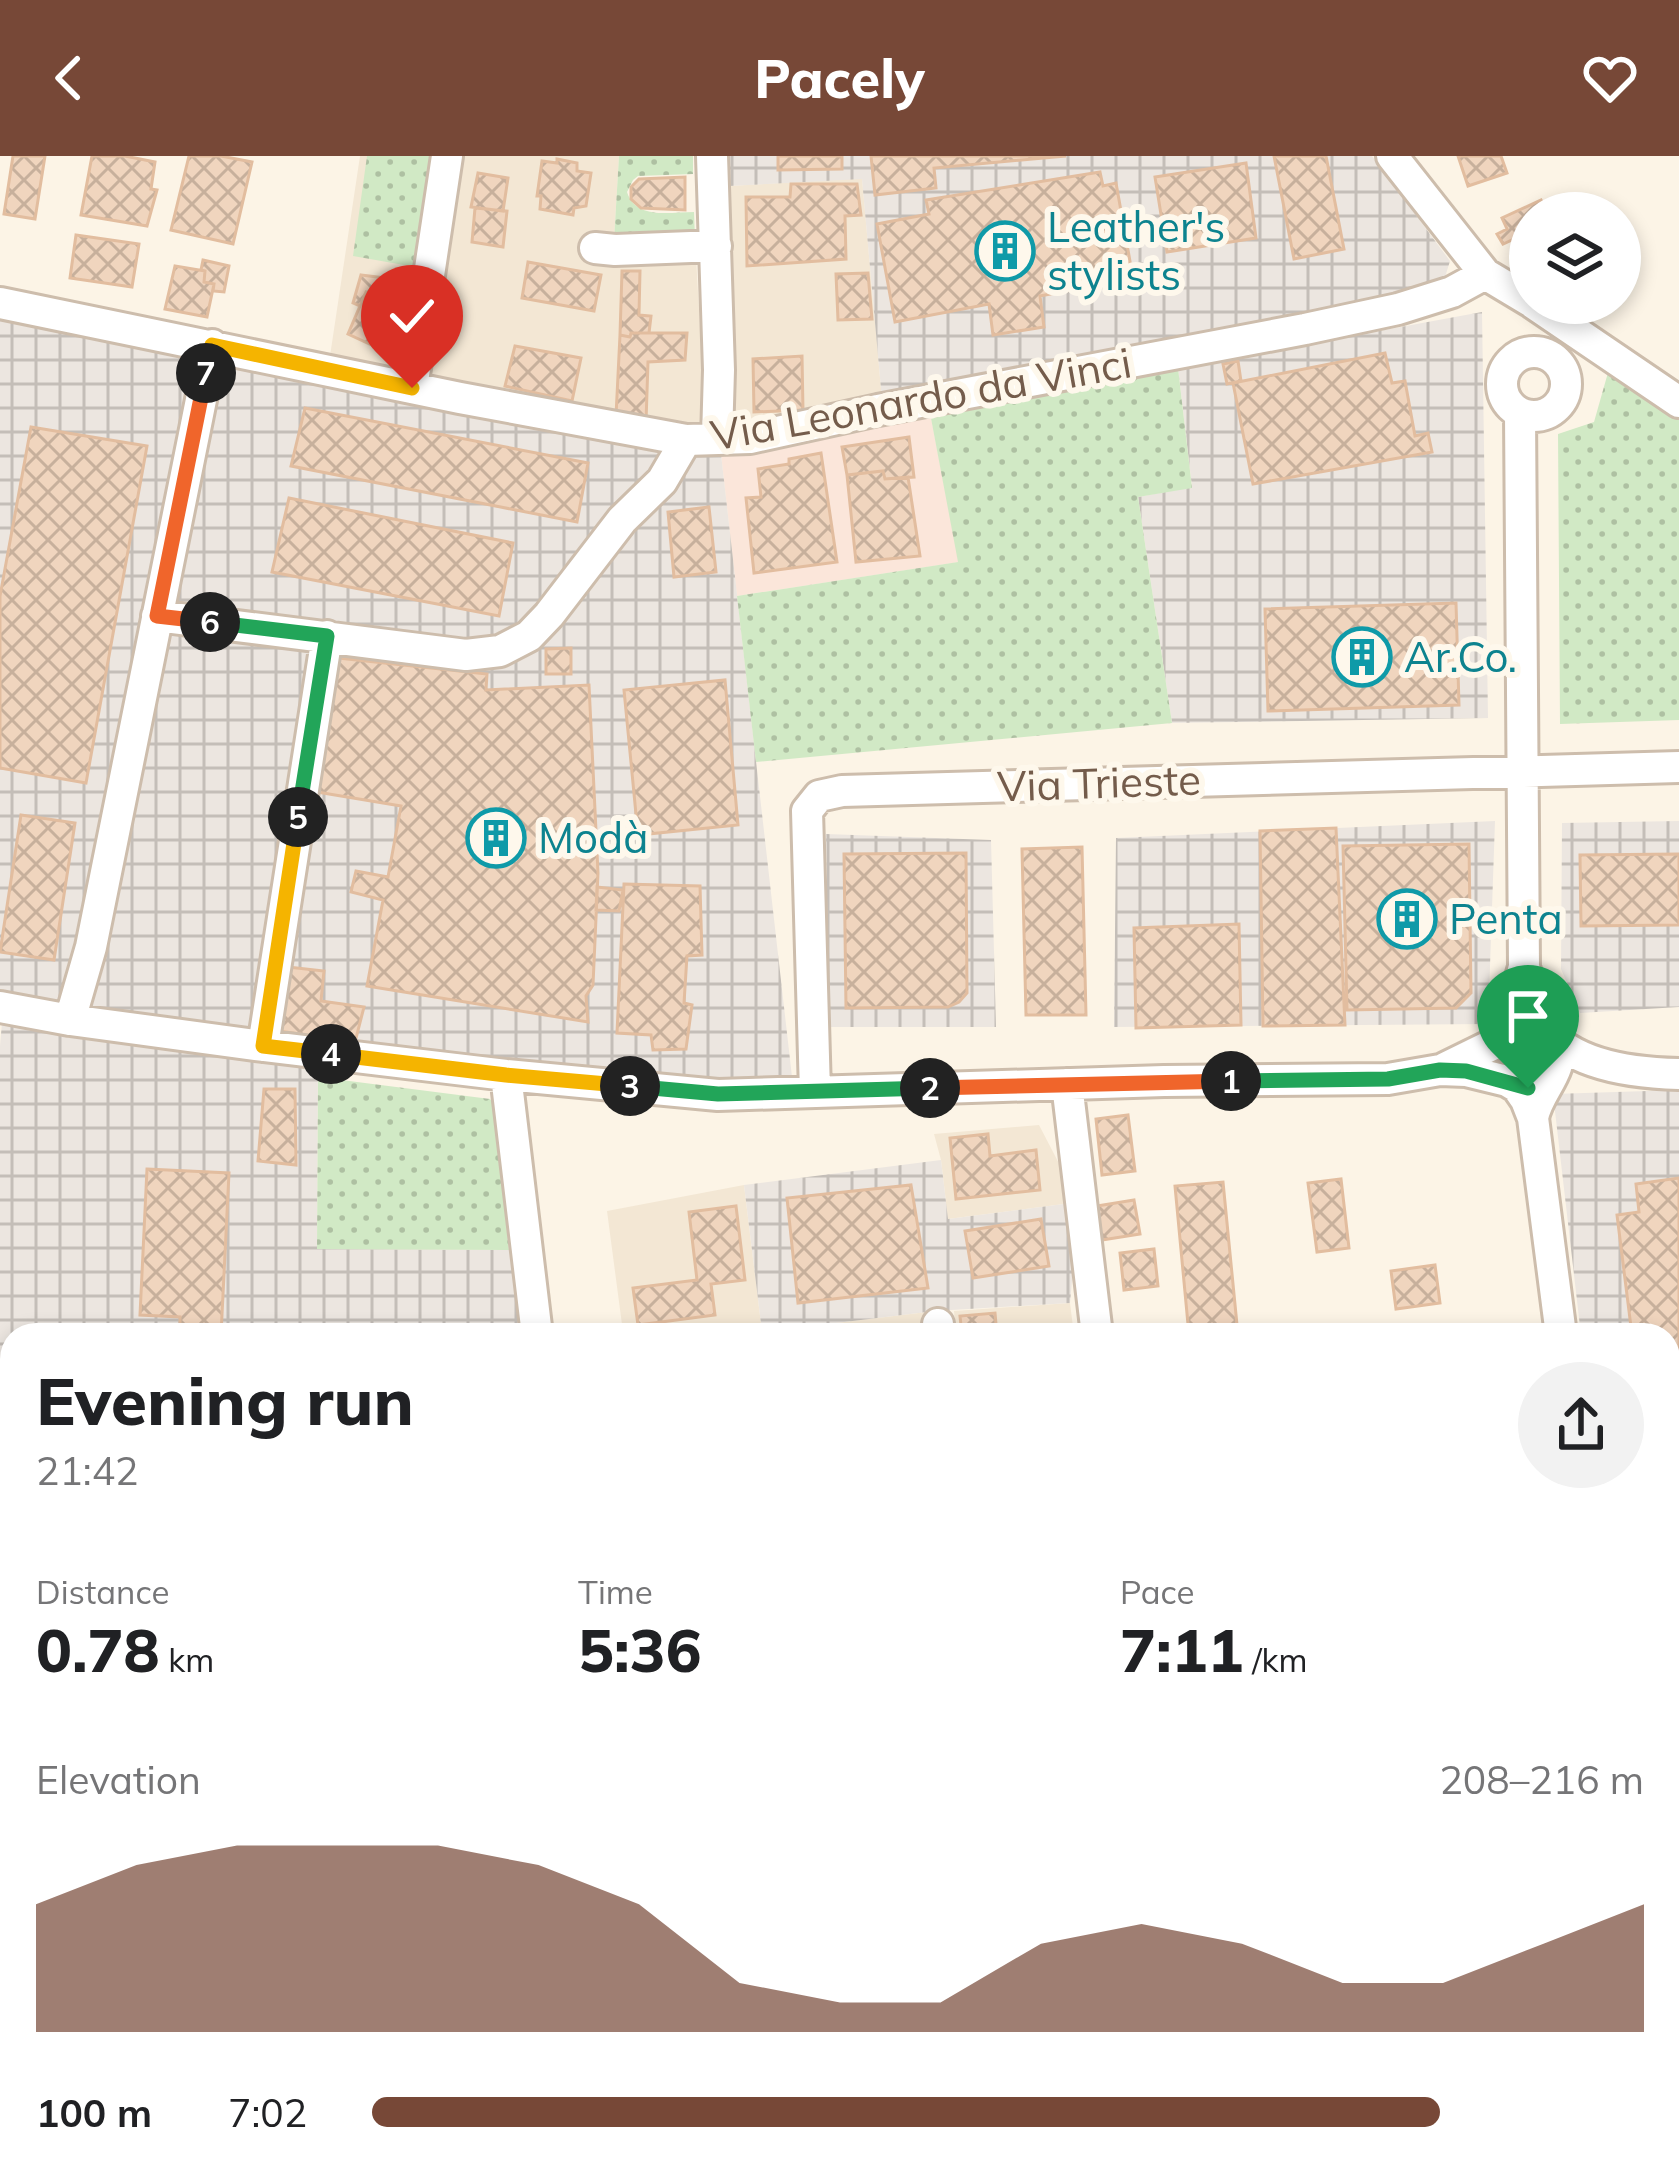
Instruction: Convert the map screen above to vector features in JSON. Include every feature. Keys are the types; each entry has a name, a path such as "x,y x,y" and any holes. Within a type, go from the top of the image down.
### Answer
{"street":[{"path":"412,388 447,156"},
{"path":"157,616 466,655 500,652 529,636 598,548 702,440 720,386 712,156"},
{"path":"1392,156 1485,274 1509,288"},
{"path":"595,248 716,246"},
{"name":"Via Leonardo da Vinci","path":"0,303 412,388 702,440 750,438 1398,309 1452,292 1485,274"},
{"path":"1564,324 1679,403"},
{"path":"70,1020 91,947 212,345"},
{"path":"1520,414 1524,967 1538,1066 1526,1100 1533,1118 1559,1323"},
{"path":"263,1046 327,636"},
{"name":"Via Trieste","path":"815,1092 807,811 819,796 842,791 1679,767"},
{"path":"1524,967 1496,1063 1538,1066"},
{"path":"0,1006 263,1046 718,1094 1388,1079 1440,1070 1606,1064 1679,1074"},
{"path":"1440,1070 1523,1024 1538,1066"},
{"path":"506,1075 536,1323"},
{"path":"1067,1084 1096,1323"}],"shaded area":[{"path":"360,156 619,156 614,240 695,239 705,417 699,427 646,422 330,356"},
{"path":"727,156 1372,156 1450,261 1442,287 882,400 862,179 729,186"},
{"path":"862,178 882,400 742,430 733,422 729,186"},
{"path":"1482,312 1488,718 1172,723 1138,497 1192,487 1178,368"},
{"path":"0,316 655,452 721,454 792,1077 688,1080 506,1068 0,997"},
{"path":"930,413 959,562 737,596 721,454"},
{"path":"1495,821 1488,1024 1114,1027 1116,838"},
{"path":"1679,821 1679,1007 1580,1013 1561,969 1562,823"},
{"path":"826,834 991,840 996,1027 829,1027"},
{"path":"3,1011 318,1059 317,1249 521,1250 530,1323 0,1323"},
{"path":"1679,1090 1679,1323 1580,1323 1553,1094"},
{"path":"1039,1125 1079,1202 948,1219 934,1134"},
{"path":"941,1160 948,1219 1079,1202 1070,1303 836,1323 761,1323 744,1185"},
{"path":"744,1185 761,1323 622,1323 607,1211"},
{"path":"1070,1303 1072,1323 955,1323 954,1311"},
{"path":"935,1311 936,1323 836,1323"}],"green space":[{"path":"367,156 437,156 421,268 353,256"},
{"path":"619,156 693,156 693,174 638,176 627,192 646,211 694,212 695,239 614,240"},
{"path":"1178,368 1192,488 1138,497 1172,723 756,762 737,596 958,562 930,413"},
{"path":"1609,369 1679,417 1679,720 1560,724 1558,434 1594,422"},
{"path":"1527,1038 1539,1043 1544,1055 1539,1067 1527,1072 1515,1067 1510,1055 1515,1043"},
{"path":"318,1077 490,1099 509,1250 317,1249"}],"building":[{"path":"13,156 45,156 35,219 4,214"},
{"path":"92,156 155,162 151,189 157,190 147,226 81,215"},
{"path":"189,156 252,162 233,244 171,230"},
{"path":"778,156 842,156 842,169 778,170"},
{"path":"871,156 1066,156 934,168 936,188 875,195"},
{"path":"1274,156 1326,156 1344,249 1294,259"},
{"path":"1458,156 1501,156 1507,173 1468,186"},
{"path":"557,159 577,163 577,171 591,173 586,206 574,208 573,215 540,209 542,161 557,163"},
{"path":"1246,163 1256,238 1167,252 1155,177"},
{"name":"Leather's stylists","path":"1100,172 1103,186 1116,183 1133,278 1040,296 1044,327 993,335 989,304 895,322 877,224 929,214 926,200"},
{"path":"478,173 508,178 503,211 471,207"},
{"path":"685,177 685,210 641,208 631,199 631,187 639,179"},
{"path":"791,184 857,184 861,215 845,216 846,259 747,266 746,197 790,197"},
{"path":"475,208 507,211 503,247 472,242"},
{"path":"1509,215 1509,241 1503,244 1497,234 1507,229 1502,218"},
{"path":"76,235 139,244 132,287 70,278"},
{"path":"203,260 229,266 224,292 213,291 214,284 204,282"},
{"path":"528,262 601,275 594,311 522,298"},
{"path":"175,266 205,271 204,282 214,284 207,317 165,309"},
{"path":"622,271 640,271 639,315 651,316 649,333 620,335"},
{"path":"868,273 872,319 838,320 836,274"},
{"path":"361,275 402,280 400,298 394,303 366,292 360,306 353,303"},
{"path":"366,292 394,303 376,347 348,334"},
{"path":"631,333 687,333 685,360 648,362 646,422 616,416 620,335 630,337"},
{"path":"515,346 581,358 572,401 505,386"},
{"path":"1385,353 1392,383 1405,381 1415,436 1428,433 1432,452 1253,484 1233,383"},
{"path":"802,356 803,410 754,412 753,359"},
{"path":"1238,361 1241,381 1227,384 1223,364"},
{"path":"305,408 588,463 577,522 291,466"},
{"path":"31,427 147,446 86,783 0,768 0,596"},
{"path":"909,437 914,477 885,479 883,471 847,475 842,447"},
{"path":"821,453 837,562 754,573 746,498 761,497 758,469"},
{"path":"883,471 885,479 908,477 920,556 856,562 847,475"},
{"path":"289,498 513,543 499,616 272,572"},
{"path":"709,507 716,572 674,577 668,512"},
{"name":"Ar.Co.","path":"1456,603 1459,705 1268,711 1265,609"},
{"path":"571,648 571,674 546,674 546,649"},
{"name":"Modà","path":"338,658 487,674 486,690 589,685 598,873 593,985 586,996 588,1022 367,986 383,900 351,892 356,871 388,877 401,806 317,792"},
{"path":"725,680 738,825 638,835 624,690"},
{"path":"21,815 75,823 54,960 0,952"},
{"path":"1336,828 1345,1025 1263,1026 1260,831"},
{"name":"Penta","path":"1469,844 1471,993 1456,1008 1347,1010 1343,846"},
{"path":"1082,847 1086,1015 1026,1015 1022,849"},
{"path":"966,853 967,993 948,1007 846,1008 844,854"},
{"path":"1679,854 1679,925 1581,926 1580,855"},
{"path":"624,884 700,886 702,955 687,956 684,1003 692,1005 686,1049 653,1050 651,1035 617,1033"},
{"path":"597,887 623,890 619,911 596,910"},
{"path":"1239,924 1241,1025 1136,1028 1134,928"},
{"path":"288,967 324,971 321,1001 364,1007 355,1042 279,1031"},
{"path":"264,1089 295,1089 296,1165 258,1161"},
{"path":"1128,1115 1135,1171 1102,1175 1096,1119"},
{"path":"988,1134 990,1156 1036,1150 1040,1190 956,1199 950,1138"},
{"path":"147,1169 229,1173 222,1323 180,1323 180,1317 140,1315"},
{"path":"1679,1178 1679,1323 1630,1323 1617,1215 1639,1212 1636,1184"},
{"path":"1341,1179 1349,1248 1317,1252 1308,1183"},
{"path":"1223,1182 1237,1323 1188,1323 1175,1186"},
{"path":"911,1185 928,1288 798,1303 787,1198"},
{"path":"1134,1200 1140,1234 1102,1240 1097,1206"},
{"path":"736,1206 745,1280 711,1284 715,1315 638,1323 633,1288 697,1280 689,1212"},
{"path":"1041,1219 1049,1266 973,1278 965,1231"},
{"path":"1154,1249 1158,1286 1124,1290 1120,1253"},
{"path":"1435,1265 1440,1303 1396,1309 1391,1271"},
{"path":"995,1313 996,1323 961,1323 960,1316"}],"place":[{"name":"Leather's stylists","path":"1005,251"},
{"name":"Ar.Co.","path":"1362,657"},
{"name":"Modà","path":"496,838"},
{"name":"Penta","path":"1407,919"}],"route":[{"path":"412,388 212,345 157,616 327,636 263,1046 718,1094 1388,1079 1440,1070 1486,1075 1528,1088"}]}
